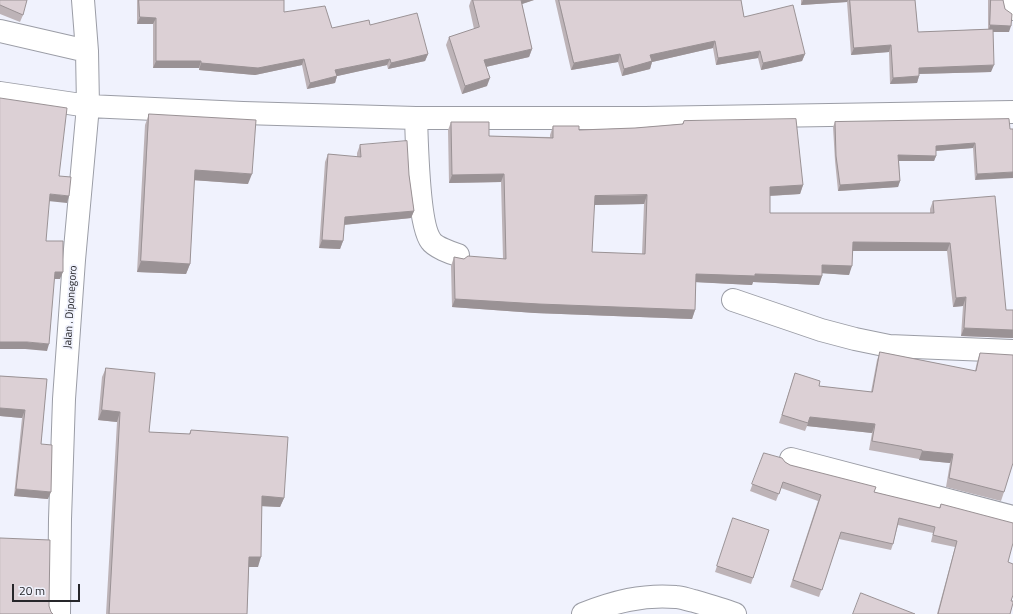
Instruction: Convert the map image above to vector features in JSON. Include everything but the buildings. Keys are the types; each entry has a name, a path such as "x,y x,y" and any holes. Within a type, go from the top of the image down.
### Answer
{"street":[{"name":"Jalan . Diponegoro","path":"59,614 60,519 64,399 74,260 88,106 87,51 83,0"},
{"path":"1012,0 1013,9"},
{"path":"0,31 87,51"},
{"path":"0,93 88,106 243,113 416,118 645,118 1013,112"},
{"path":"416,118 421,199 426,231 431,241 449,252 458,255"},
{"path":"733,300 821,330 889,346 1013,351"},
{"path":"791,459 1013,517"},
{"path":"583,614 607,605 650,596 678,597 721,608 735,614"}]}
